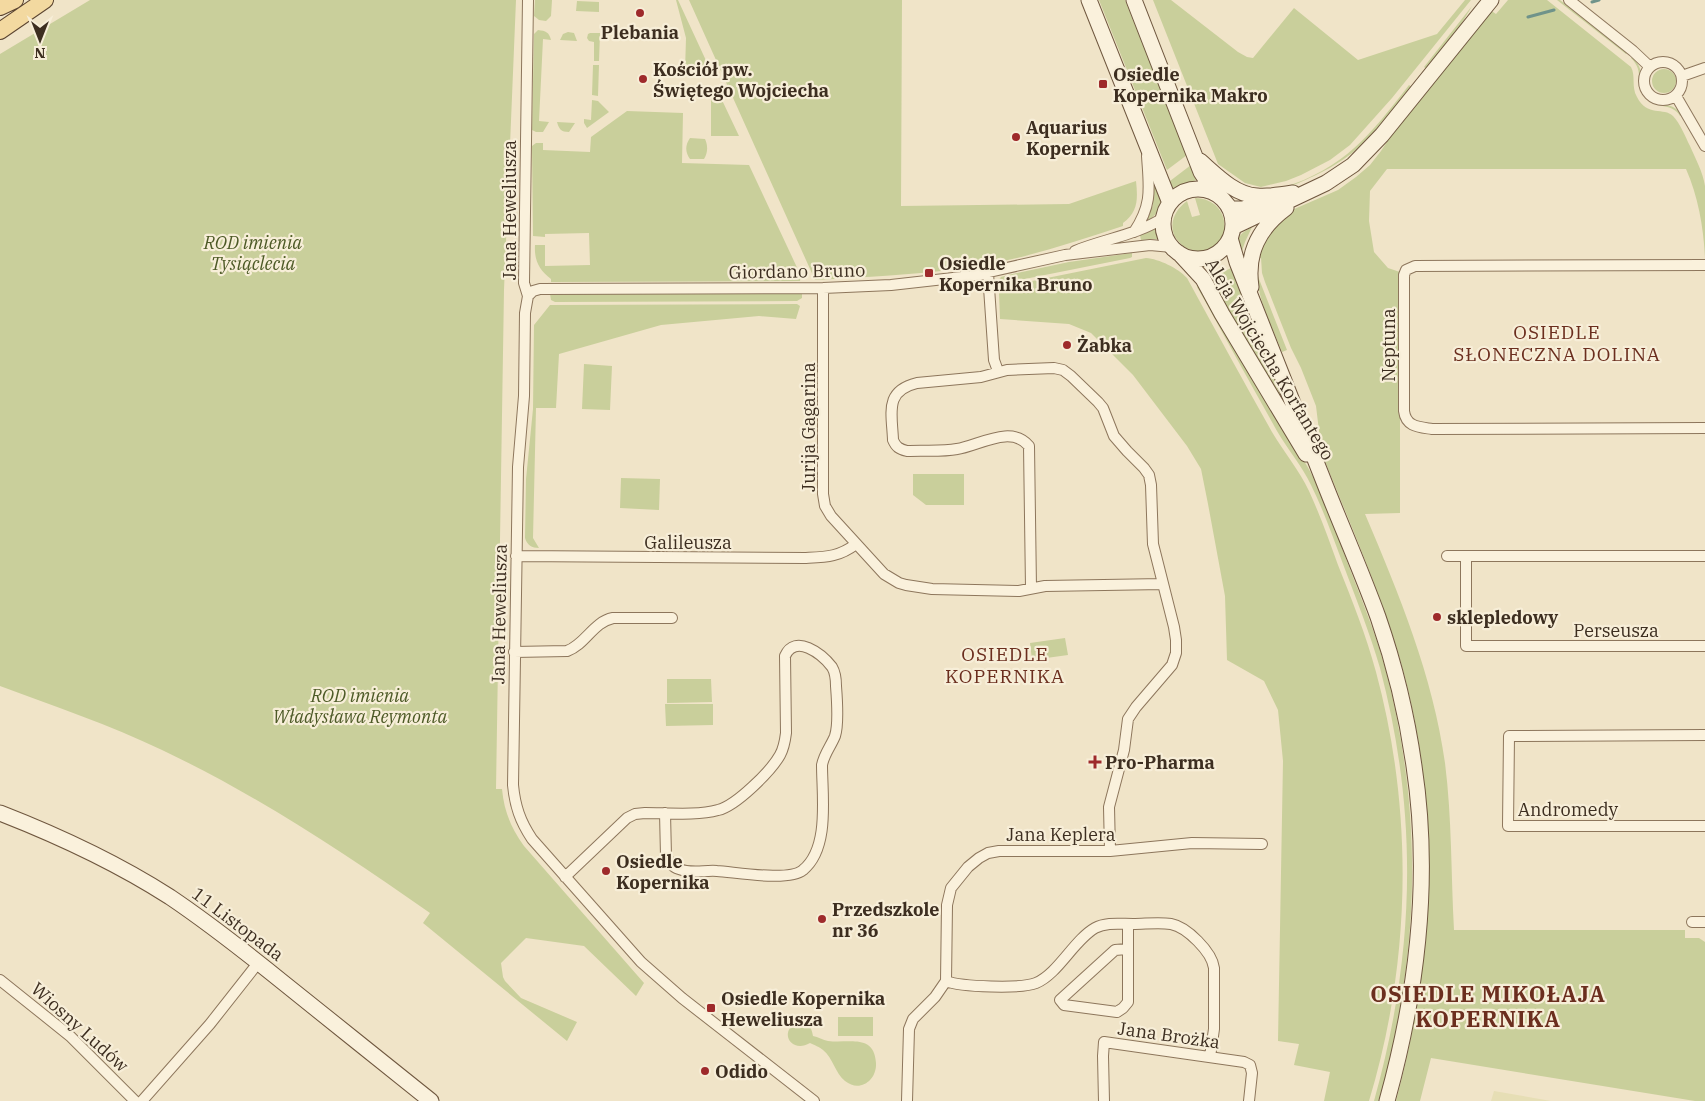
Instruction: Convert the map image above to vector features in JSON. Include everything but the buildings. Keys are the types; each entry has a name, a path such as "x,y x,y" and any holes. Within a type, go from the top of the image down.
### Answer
{"main road":[{"path":"0,7 15,0"},
{"path":"0,17 26,0"},
{"path":"0,30 45,0"},
{"path":"1089,0 1170,203"},
{"path":"1134,0 1201,172 1215,193 1224,200 1230,209 1231,232 1223,248 1214,255 1190,258 1175,250 1166,239 1163,229 1163,218 1170,203 1186,191 1195,189 1215,193"},
{"path":"1231,232 1340,174 1366,152 1491,0"},
{"path":"1196,158 1218,177 1248,195 1266,197 1307,192"},
{"path":"1230,209 1243,209 1307,192"},
{"path":"1253,302 1250,279 1251,261 1257,240 1266,224 1307,192"},
{"name":"Aleja Wojciecha Korfantego","path":"1231,232 1237,262 1368,593 1389,651 1403,707 1417,786 1420,826 1420,874 1415,968 1407,1020 1387,1101"},
{"name":"Aleja Wojciecha Korfantego","path":"1175,250 1203,279 1326,487"},
{"name":"11 Listopada","path":"0,813 82,848 136,877 205,921 431,1101"}],"street":[{"name":"Jana Heweliusza","path":"528,0 524,283 528,296 525,313 524,396 518,467 514,652 513,785 515,805 524,828 564,877 623,943 661,980 814,1101"},
{"path":"1569,0 1634,51 1650,67"},
{"path":"1656,63 1671,63 1682,76 1681,90 1670,100 1655,99 1645,88 1646,73 1656,63"},
{"path":"1682,76 1705,68"},
{"path":"1676,96 1705,146"},
{"path":"1134,232 1147,207 1149,184 1146,143"},
{"name":"Giordano Bruno","path":"1065,256 1096,242 1148,227 1163,218"},
{"name":"Giordano Bruno","path":"528,296 533,291 540,289 823,288 907,284 988,273 1065,256 1150,245 1175,250"},
{"name":"Neptuna","path":"1705,265 1414,266 1406,270 1404,275 1404,411 1407,421 1412,425 1432,430 1705,428"},
{"path":"988,273 994,360 998,371"},
{"name":"Jurija Gagarina","path":"823,288 823,494 825,506 831,516 884,574 906,585 943,590 1020,591 1054,586 1163,584"},
{"path":"1031,588 1029,446 1025,440 1001,436 989,438 965,448 954,450 907,451 900,449 893,440 891,403 899,390 907,385 917,383 972,379 998,371 1054,368 1063,370 1103,408 1114,436 1149,475 1152,535 1174,628 1176,653 1172,665 1128,719 1124,750 1109,807 1110,851"},
{"name":"Galileusza","path":"516,556 806,558 835,556 856,544"},
{"path":"1447,556 1705,556"},
{"name":"Perseusza","path":"1466,556 1466,646 1705,646"},
{"path":"514,652 567,651 574,648 598,624 613,618 672,618"},
{"path":"564,877 627,818 635,814 665,813 707,812 725,808 733,803 764,775 780,755 784,745 786,733 786,656 792,647 798,645 807,646 832,667 835,675 836,726 834,739 823,759 822,765 822,828 820,839 810,863 798,874 747,875 714,871 680,870 669,862 666,856 665,813"},
{"name":"Andromedy","path":"1705,735 1508,736 1508,826 1705,826"},
{"name":"Jana Keplera","path":"946,981 948,896 955,882 968,867 988,853 999,851 1110,851 1192,843 1262,844"},
{"path":"1692,922 1705,922"},
{"path":"907,1101 909,1029 913,1019 935,997 946,981 963,986 1018,986 1036,983 1044,978 1093,929 1111,924 1170,924 1180,927 1188,932 1213,960 1214,1029 1210,1057"},
{"path":"1127,949 1115,950 1060,1000 1064,1005 1117,1012 1128,1002 1128,924"},
{"path":"142,1101 210,1024 258,963"},
{"name":"Wiosny Ludów","path":"0,980 70,1036 135,1101"},
{"name":"Jana Brożka","path":"1104,1101 1104,1042 1244,1062 1250,1065 1252,1073 1249,1101"}],"shaded area":[{"path":"1494,1091 1551,1101 1491,1101"}],"green space":[{"name":"ROD imienia Tysiąclecia","path":"90,0 516,0 504,290 496,789 502,789 504,805 509,819 515,833 524,846 644,983 636,996 584,946 526,938 501,963 503,977 521,998 577,1022 567,1041 423,923 430,913 299,826 232,786 162,750 102,724 0,686 0,54"},
{"path":"535,0 552,0 551,16 546,21 539,20 534,16"},
{"path":"676,0 678,0 709,67 707,71 685,71 686,38"},
{"path":"689,0 902,0 901,206 1069,204 1136,181 1137,199 1134,210 1123,223 1123,226 1044,251 1004,261 964,268 890,276 815,280"},
{"path":"1099,0 1125,0 1187,155 1167,170"},
{"path":"1153,0 1171,0 1238,52 1253,58 1294,8 1358,60 1437,34 1465,0 1471,0 1392,98 1350,145 1330,160 1301,175 1261,187 1245,183 1218,164"},
{"path":"1508,0 1547,0 1631,67 1635,93 1641,103 1650,109 1669,113 1676,119 1701,170 1704,181 1705,259 1700,213 1686,169 1387,169 1370,191 1369,221 1374,252 1388,268 1400,272 1400,513 1365,514 1413,636 1440,731 1449,805 1454,930 1685,930 1685,938 1699,938 1705,942 1705,1101 1695,1101 1431,1058 1420,1101 1396,1101 1419,989 1426,932 1427,818 1421,761 1412,705 1388,623 1317,441 1320,439 1316,406 1265,282 1261,258 1256,258 1261,242 1292,210 1338,190 1370,165 1396,128 1490,10 1496,14"},
{"path":"1557,0 1560,0 1627,53 1626,54"},
{"path":"577,1 599,2 599,12 576,11"},
{"path":"1472,6 1452,40 1428,70 1424,67"},
{"path":"538,30 547,32 551,40 543,39 539,121 549,122 543,132 532,130 534,34"},
{"path":"568,32 574,33 577,41 560,40 563,34"},
{"path":"590,33 600,33 599,61 594,61 594,42 589,41 587,38"},
{"path":"1632,57 1640,68 1641,86 1645,96 1654,102 1673,107 1682,115 1680,116 1668,107 1654,104 1646,98 1640,88 1638,69"},
{"path":"593,65 599,65 598,96 592,95"},
{"path":"1664,69 1673,72 1676,81 1673,90 1664,93 1655,90 1652,81 1655,72"},
{"path":"1409,85 1413,88 1402,102 1381,127 1357,149 1330,168 1298,183 1282,188 1304,180 1323,170 1355,148 1382,119"},
{"path":"711,94 721,98 739,136 711,136"},
{"path":"592,100 598,101 609,112 587,128 584,119 591,120"},
{"path":"627,111 683,113 682,163 749,165 801,276 800,281 551,282 551,279 538,264 535,255 535,245 545,245 545,266 590,265 589,233 545,234 545,237 533,236 532,146 536,143 543,143 543,150 590,152 591,137"},
{"path":"557,122 575,123 569,132 566,132 561,130"},
{"path":"690,138 705,139 707,149 704,159 690,159 686,148"},
{"path":"1191,165 1196,180 1173,188 1170,181"},
{"path":"1160,185 1160,207 1154,216 1145,223 1153,205 1152,188"},
{"path":"1195,198 1208,201 1217,207 1223,216 1224,226 1223,235 1218,244 1209,249 1197,251 1187,248 1180,243 1173,232 1172,226 1178,210 1187,201 1192,217 1200,215"},
{"path":"1252,227 1245,242 1240,257 1238,239"},
{"path":"1155,228 1158,239 1141,240 1140,235"},
{"path":"1132,253 1130,258 995,285 1001,277 1008,275 1069,262"},
{"path":"1146,258 1168,265 1187,278 1272,432 1305,483 1321,518 1354,604 1376,672 1388,725 1397,779 1402,833 1402,887 1400,941 1393,995 1383,1048 1369,1101 1324,1101 1330,1072 1294,1065 1299,1044 1278,1041 1283,761 1278,710 1264,681 1227,660 1225,596 1201,469 1187,446 1133,375 1091,333 1069,324 1000,319 999,292 1002,287"},
{"path":"1231,268 1273,376 1306,443 1303,445 1211,278"},
{"path":"1257,274 1287,350 1282,352 1263,304"},
{"path":"1200,284 1279,424 1308,468 1322,497 1377,641 1398,722 1411,831 1412,884 1403,992 1393,1046 1379,1101 1374,1101 1388,1046 1398,992 1407,885 1406,831 1393,723 1372,642 1320,505 1307,478 1277,431 1197,287"},
{"path":"802,293 802,298 797,301 555,302 551,300 550,294"},
{"path":"797,304 800,306 796,319 759,316 661,325 559,354 556,408 536,408 533,538 539,548 528,544 525,538 526,479 533,409 534,325 550,305"},
{"path":"584,364 612,366 610,410 582,409"},
{"path":"913,474 964,474 964,505 926,505 913,495"},
{"path":"621,478 660,479 659,510 620,508"},
{"path":"1065,638 1068,655 1032,660 1030,643"},
{"path":"667,679 711,679 712,702 667,703"},
{"path":"665,704 713,704 713,725 666,726"},
{"path":"838,1017 873,1017 873,1036 838,1036"},
{"path":"799,1021 809,1026 813,1036 828,1041 859,1042 870,1047 876,1063 876,1069 871,1079 862,1085 856,1086 851,1084 842,1078 822,1049 810,1043 803,1046 792,1044 789,1040 789,1030 792,1025"}],"waterway":[{"path":"1592,2 1599,0"},
{"path":"1528,17 1554,10"}],"place":[{"name":"Plebania","path":"640,13"},
{"name":"Kościół pw. Świętego Wojciecha","path":"643,79"},
{"name":"Osiedle Kopernika Makro","path":"1103,84"},
{"name":"Aquarius Kopernik","path":"1016,137"},
{"name":"Osiedle Kopernika Bruno","path":"929,273"},
{"name":"Żabka","path":"1067,345"},
{"name":"sklepledowy","path":"1437,617"},
{"name":"Pro-Pharma","path":"1095,762"},
{"name":"Osiedle Kopernika","path":"606,871"},
{"name":"Przedszkole nr 36","path":"822,919"},
{"name":"Osiedle Kopernika Heweliusza","path":"711,1008"},
{"name":"Odido","path":"705,1071"}],"district":[{"name":"OSIEDLE SŁONECZNA DOLINA","path":"1557,343"},
{"name":"OSIEDLE KOPERNIKA","path":"1005,665"},
{"name":"OSIEDLE MIKOŁAJA KOPERNIKA","path":"1488,1006"}],"park label":[{"name":"ROD imienia Władysława Reymonta","path":"360,705"}]}
